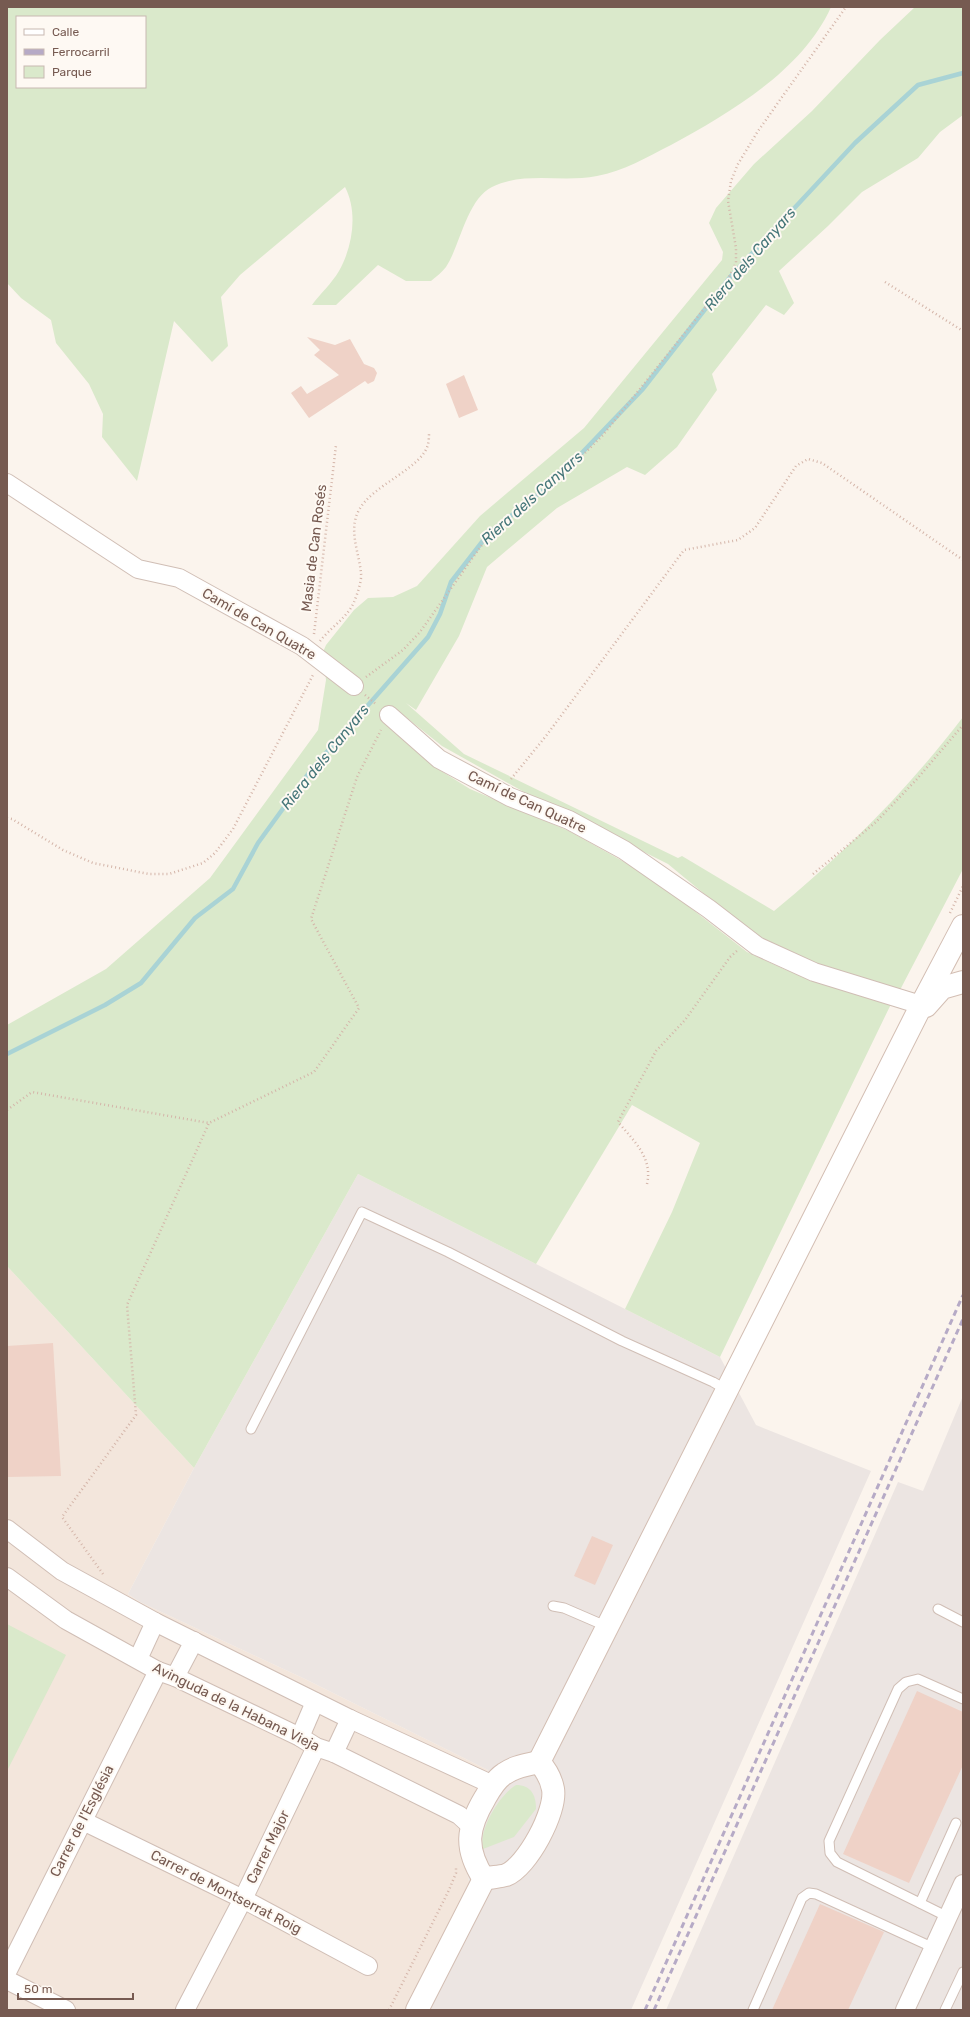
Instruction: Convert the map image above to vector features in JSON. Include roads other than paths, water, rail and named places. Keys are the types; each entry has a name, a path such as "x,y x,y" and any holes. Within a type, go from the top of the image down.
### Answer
{"street":[{"name":"Camí de Can Quatre","path":"7,483 138,569 179,578 302,646 354,686"},
{"name":"Camí de Can Quatre","path":"389,715 439,759 500,792 569,820 624,850 757,946 814,972 919,1011"},
{"path":"539,1762 963,926"},
{"path":"919,1011 942,988 963,982"},
{"path":"7,1529 62,1571 155,1622 350,1719 493,1786"},
{"name":"Avinguda de la Habana Vieja","path":"7,1576 66,1620 158,1671 175,1677 300,1736 316,1747 334,1753 459,1815 471,1826"},
{"path":"138,1659 155,1622"},
{"path":"175,1677 194,1641"},
{"name":"Carrer de l'Església","path":"7,1972 158,1671"},
{"path":"300,1736 315,1702"},
{"path":"334,1753 350,1719"},
{"name":"Carrer Major","path":"185,2010 243,1898 316,1747"},
{"path":"484,1878 475,1865 471,1847 471,1826 493,1786 503,1774 518,1766 539,1762"},
{"path":"484,1878 507,1875 527,1857 543,1829 551,1810 553,1790 548,1772 539,1762"},
{"name":"Carrer de Montserrat Roig","path":"83,1821 243,1898 368,1966"},
{"path":"417,2010 484,1878"},
{"path":"905,2010 948,1917 961,1895"},
{"path":"7,1980 66,2010"}],"lane":[{"path":"251,1429 362,1212 448,1252 622,1341 713,1382 727,1390"},
{"path":"553,1606 564,1608 608,1627"},
{"path":"938,1609 963,1622"},
{"path":"948,1917 837,1862 830,1853 829,1841 898,1689 906,1682 918,1679 963,1699"},
{"path":"920,1903 956,1823"},
{"path":"753,2010 802,1898 809,1893 816,1894 934,1948"},
{"path":"945,2010 963,1972"}],"waterway":[{"name":"Riera dels Canyars","path":"7,1054 105,1005 141,983 195,918 233,889 258,843 311,770 428,637 440,614 451,582 489,533 555,481 642,390 731,276 855,143 918,85 963,73"}],"railway":[{"path":"645,2010 963,1295"},
{"path":"654,2010 963,1319"}]}
